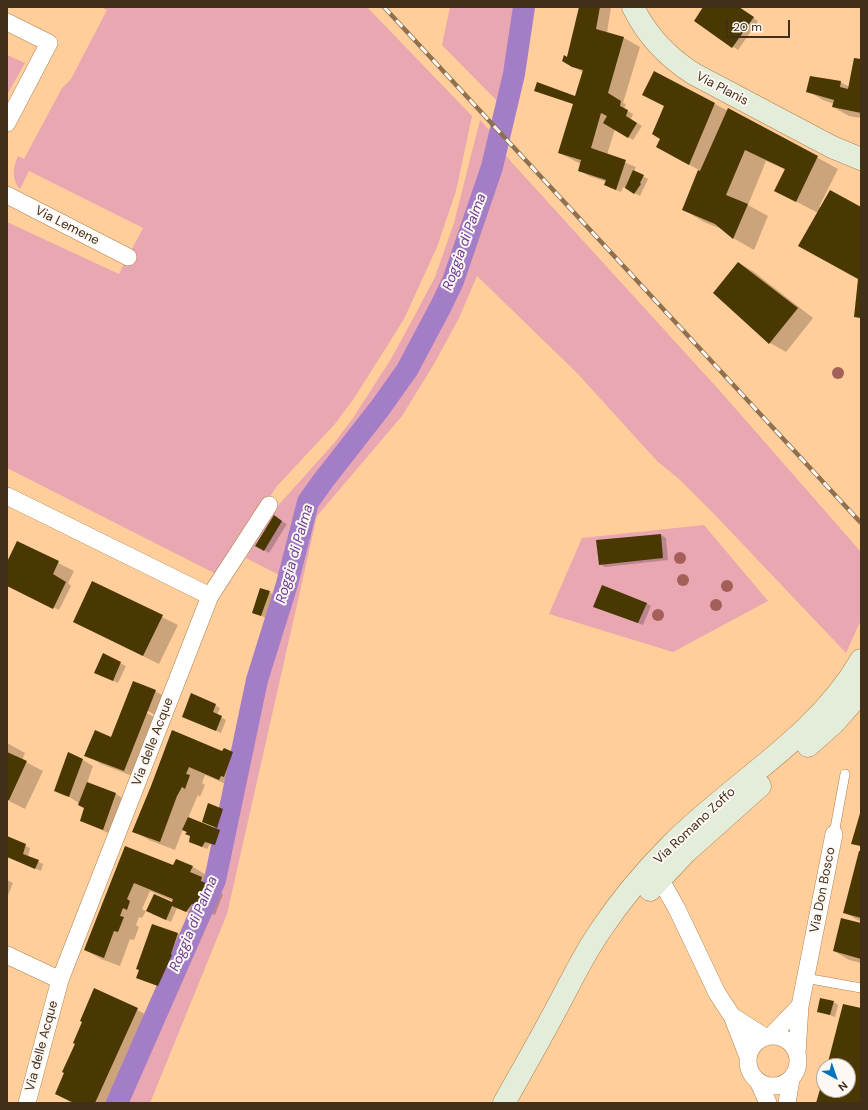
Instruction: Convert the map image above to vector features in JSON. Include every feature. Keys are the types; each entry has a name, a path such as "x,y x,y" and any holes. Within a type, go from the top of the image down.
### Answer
{"street":[{"name":"Via Planis","path":"633,7 654,40 678,64 707,81 832,147 861,159"},
{"path":"7,22 49,43 7,123"},
{"name":"Via Planis","path":"832,147 861,168"},
{"name":"Via Lemene","path":"7,195 128,257"},
{"path":"7,496 210,596"},
{"name":"Via delle Acque","path":"27,1103 60,980 210,596 269,505"},
{"name":"Via Romano Zoffo","path":"504,1103 555,1012 656,872 671,845 714,805 809,726 835,699 861,660"},
{"name":"Via Romano Zoffo","path":"656,872 712,828 824,732 861,692"},
{"name":"Via Don Bosco","path":"787,1103 791,1079 798,1067 797,1053 800,1006 834,834"},
{"path":"656,872 717,993 732,1016 748,1058 749,1068 758,1081 768,1103"},
{"path":"7,955 60,980"},
{"path":"748,1058 754,1045 768,1036 800,1006"},
{"path":"732,1016 768,1036 779,1036 790,1042 797,1053"},
{"path":"758,1081 769,1086 781,1085 791,1079"}],"lane":[{"name":"Via Don Bosco","path":"834,834 845,774"},
{"path":"805,978 861,988"}],"shaded area":[{"path":"101,7 367,7 472,116 456,191 437,247 404,319 353,400 334,425 277,486 218,575 7,468 7,222 119,274 143,228 29,171 20,189 14,178 14,169 18,156 24,159 62,88 71,79 107,10"},
{"path":"450,7 516,7 499,103 442,45"},
{"path":"7,55 25,63 7,95"},
{"path":"480,120 491,132 478,188 460,244 449,270 424,323 386,389 359,427 328,462 306,492 296,519 283,577 246,558 274,510 335,442 353,418 391,359 415,315 435,277 454,223"},
{"path":"502,145 505,149 505,155 720,391 861,552 861,620 846,653 716,516 679,479 657,461 577,373 477,276 459,318 434,364 402,416 317,516 227,914 150,1103 125,1103 217,889 247,749 311,508 413,373 459,280"},
{"path":"704,525 768,601 673,652 549,614 582,538"}],"building":[{"path":"579,7 600,7 596,29 624,37 608,93 621,101 620,106 628,110 626,116 637,123 628,138 603,123 607,116 601,113 591,148 626,160 616,190 604,185 606,180 578,171 581,160 558,153 573,104 534,91 537,82 575,96 583,70 572,67 562,61 564,55 567,57"},
{"path":"703,7 739,7 754,17 732,48 694,21"},
{"path":"854,58 861,59 861,113 832,107 834,100 806,92 810,76 841,81 840,87 848,89"},
{"path":"654,71 715,103 689,165 656,147 660,139 652,134 664,106 642,95"},
{"path":"728,108 818,156 796,202 774,191 785,169 745,150 726,195 748,204 733,239 715,224 682,210 698,170 700,171"},
{"path":"633,170 644,175 640,183 641,184 634,194 625,188"},
{"path":"830,190 861,207 861,318 854,317 858,279 798,246"},
{"path":"738,262 798,308 769,344 713,293"},
{"path":"274,515 282,521 264,551 255,546"},
{"path":"661,534 663,558 599,565 596,540"},
{"path":"17,541 59,561 53,574 66,582 53,609 7,586 7,562"},
{"path":"92,581 163,615 143,656 73,622"},
{"path":"602,585 647,603 638,623 593,607"},
{"path":"260,588 270,591 261,616 252,613"},
{"path":"103,653 121,662 113,681 94,673"},
{"path":"133,681 156,690 124,771 84,756 95,730 111,737"},
{"path":"191,693 216,704 213,712 222,716 216,731 182,717"},
{"path":"172,730 222,751 224,748 233,752 224,777 221,776 219,780 189,767 186,774 190,775 185,789 182,787 177,796 160,842 132,832"},
{"path":"7,752 27,761 9,800 7,800"},
{"path":"68,752 83,759 69,797 54,791"},
{"path":"87,782 116,793 103,830 80,821 84,808 78,805"},
{"path":"208,803 223,809 217,828 202,822"},
{"path":"861,810 861,846 851,844"},
{"path":"188,817 220,830 215,845 205,842 202,847 189,842 190,836 185,834 187,832 182,830"},
{"path":"7,836 26,844 23,854 39,860 35,869 7,857"},
{"path":"125,846 173,865 176,859 193,866 190,872 202,877 201,881 208,884 199,907 192,904 186,912 172,906 166,920 146,911 154,894 172,902 173,899 134,883 127,899 130,901 127,910 123,908 120,916 124,917 118,932 114,931 104,958 84,950"},
{"path":"859,851 861,851 861,918 843,913"},
{"path":"841,918 861,923 861,959 833,951"},
{"path":"152,924 178,933 171,954 172,955 158,986 136,978 139,970 136,969"},
{"path":"94,988 138,1008 95,1103 74,1103 55,1094 64,1073 62,1072 75,1044 73,1043 82,1022 80,1021"},
{"path":"820,998 834,1001 830,1015 817,1012"},
{"path":"843,1004 861,1008 861,1103 816,1103 817,1098 856,1098 856,1058 829,1058"}],"waterway":[{"name":"Roggia di Palma","path":"117,1103 215,880 257,680 287,584 308,502 407,370 453,281 492,167 514,74 524,7"}],"railway":[{"path":"384,7 861,523"}]}
